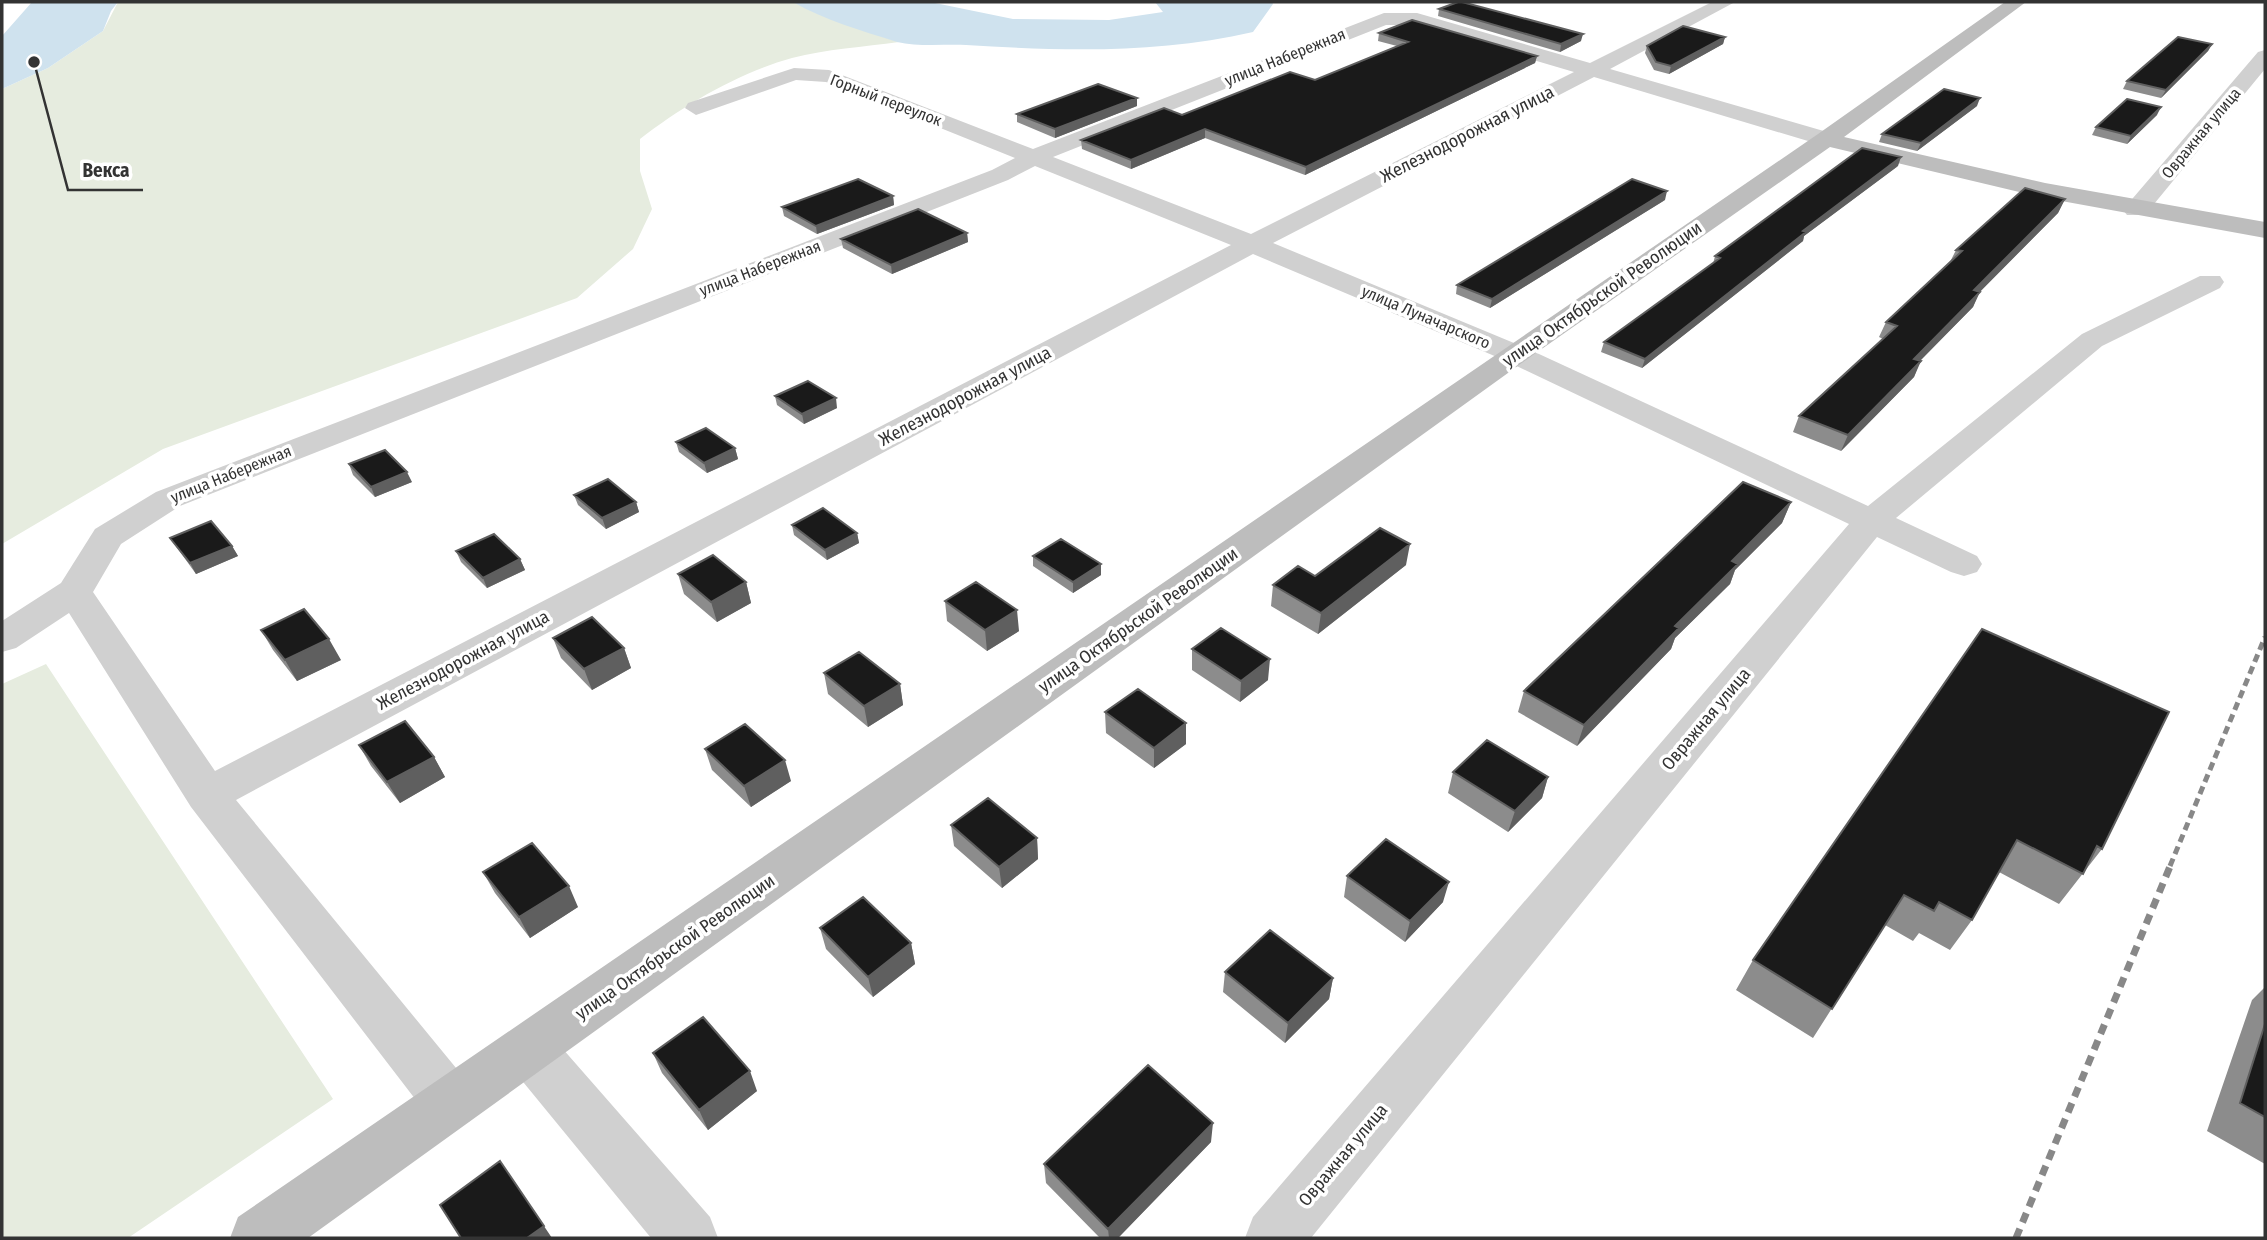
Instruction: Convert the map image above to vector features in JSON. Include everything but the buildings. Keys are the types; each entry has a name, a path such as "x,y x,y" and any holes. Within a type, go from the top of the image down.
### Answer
{"street":[{"name":"Железнодорожная улица","path":"206,795 1252,244 1726,2"},
{"name":"улица Октябрьской Революции","path":"259,1238 1826,139 2017,2"},
{"name":"улица Набережная","path":"74,593 108,537 168,499 800,253 1384,19 1417,19 1826,139"},
{"name":"Овражная улица","path":"2136,210 2265,56"},
{"name":"Горный переулок","path":"696,108 794,74 829,76 1033,159"},
{"path":"1826,139 1960,175 2136,210 2265,230"},
{"name":"улица Луначарского","path":"1033,159 1252,244 1516,354 1964,564"},
{"name":"Овражная улица","path":"1274,1238 1871,520 2092,340 2210,282"},
{"path":"2,639 74,593 206,795 451,1103"},
{"path":"530,1049 689,1238"}],"shaded area":[{"path":"118,2 793,2 844,24 899,42 818,52 772,64 712,91 640,139 640,171 652,209 633,249 577,298 163,449 2,544 2,89 48,68 103,31"},
{"path":"46,664 333,1099 128,1238 2,1238 2,684"}],"water":[{"path":"32,2 118,2 103,31 48,68 2,89 2,36"},
{"path":"793,2 930,2 1013,19 1109,20 1163,12 1155,2 1273,4 1253,32 1217,39 1146,47 1038,49 905,44 844,25"}],"railway":[{"path":"2170,866 2265,637"},
{"path":"2016,1238 2171,864"}],"place":[{"name":"Векса","path":"34,62"}]}
